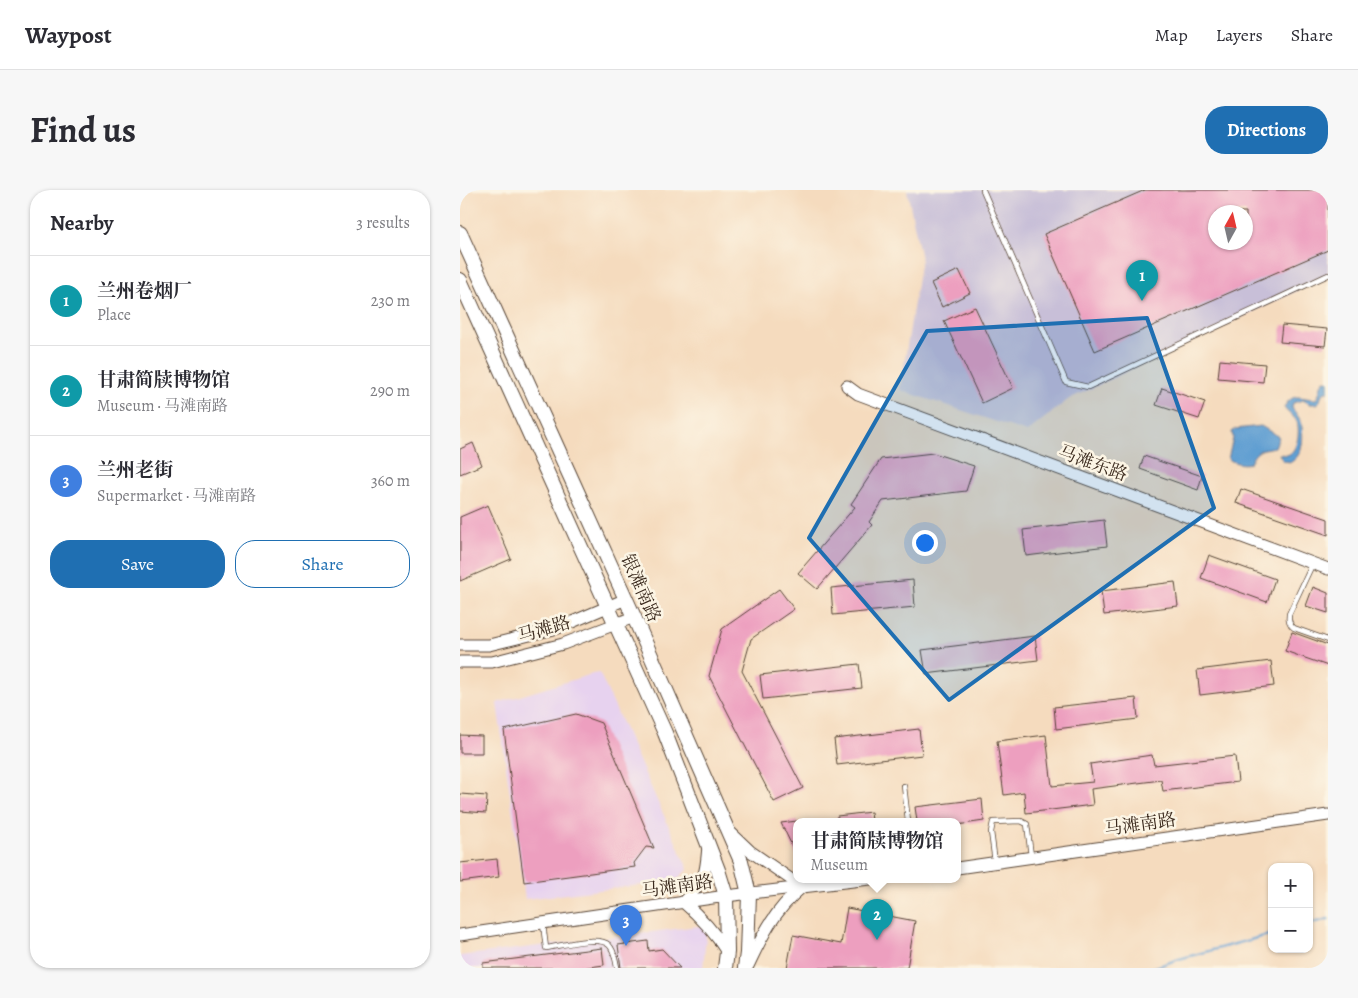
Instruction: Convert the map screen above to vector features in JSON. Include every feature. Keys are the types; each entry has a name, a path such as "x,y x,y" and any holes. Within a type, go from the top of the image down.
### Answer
{"main road":[{"name":"银滩南路","path":"460,233 626,599 741,861 749,894 746,968"},
{"path":"460,280 665,732 708,843 726,896 727,952 725,968"},
{"name":"马滩东路","path":"847,386 858,394 1328,569"},
{"name":"马滩路","path":"460,645 490,645 558,628 626,599"},
{"name":"马滩路","path":"460,662 492,662 563,644 634,617"},
{"name":"马滩南路","path":"961,867 1328,816"},
{"path":"728,830 750,851 793,881"},
{"path":"708,843 706,869 698,888 683,902 716,935 727,952"},
{"path":"746,968 766,928 785,902 802,887 796,883"},
{"name":"马滩南路","path":"460,936 683,902 836,883"}],"lane":[{"path":"983,190 1066,382 1088,386 1328,275"},
{"path":"1314,564 1288,614 1289,622 1294,628 1328,640"},
{"path":"904,786 908,818"},
{"path":"995,862 991,832 994,822 1021,820 1027,824 1032,857"},
{"path":"543,923 546,948 596,940 607,943 613,951 617,967"}],"highlighted area":[{"path":"1147,318 1214,508 949,700 809,538 927,331"}],"shaded area":[{"path":"907,190 1328,190 1328,276 1069,399 1027,432 900,390 921,259"},
{"path":"599,672 688,869 675,881 525,899 497,703"},
{"path":"707,925 703,968 460,968 460,956"}],"water":[{"path":"1324,380 1328,381 1328,391 1322,394 1320,401 1316,404 1310,404 1303,400 1293,403 1292,408 1301,422 1303,433 1301,450 1291,462 1283,461 1279,454 1287,455 1294,450 1298,430 1296,420 1284,407 1295,397 1316,399"},
{"path":"1261,426 1279,437 1275,447 1259,451 1254,455 1250,463 1233,462 1228,459 1233,438 1232,432 1236,429"}],"building":[{"path":"1145,190 1328,190 1328,250 1095,351 1044,234"},
{"path":"959,270 970,293 942,307 931,283"},
{"path":"975,307 1013,388 982,403 944,321"},
{"path":"1282,325 1327,329 1325,346 1280,342"},
{"path":"1220,360 1265,364 1263,382 1218,378"},
{"path":"1162,388 1205,402 1199,419 1156,405"},
{"path":"473,443 482,465 460,474 460,449"},
{"path":"933,453 974,466 966,491 883,501 869,522 872,525 817,589 798,573 855,507 851,504 881,459"},
{"path":"1144,456 1202,476 1198,490 1140,469"},
{"path":"1241,489 1328,519 1328,535 1236,503"},
{"path":"488,505 511,559 460,581 460,517"},
{"path":"1104,520 1107,546 1026,556 1023,530"},
{"path":"1209,555 1275,579 1267,602 1201,578"},
{"path":"913,580 915,607 833,615 831,588"},
{"path":"1175,582 1178,606 1104,615 1101,591"},
{"path":"1313,587 1328,593 1328,613 1306,606"},
{"path":"779,589 794,609 751,639 742,671 803,788 774,802 709,676 722,629"},
{"path":"1292,632 1328,645 1328,666 1285,651"},
{"path":"1035,636 1038,660 926,674 922,650"},
{"path":"1271,661 1274,686 1200,695 1197,670"},
{"path":"859,664 862,688 763,699 760,675"},
{"path":"1136,698 1138,719 1056,729 1054,707"},
{"path":"576,714 601,723 654,848 646,847 634,863 635,867 524,882 504,730"},
{"path":"919,729 922,755 837,765 834,739"},
{"path":"460,735 482,736 482,753 460,753"},
{"path":"1046,735 1052,786 1093,782 1090,764 1152,755 1154,765 1235,756 1238,782 1163,791 1161,780 1091,789 1093,805 1026,813 1024,792 1004,795 997,741"},
{"path":"460,794 487,796 486,813 460,811"},
{"path":"982,799 984,821 961,824 961,818 917,818 915,807"},
{"path":"871,812 872,818 837,818 837,816"},
{"path":"793,822 793,848 781,823"},
{"path":"497,859 499,877 460,882 460,863"},
{"path":"847,908 915,921 907,968 787,968 793,935 841,944"},
{"path":"648,941 649,951 662,949 680,968 621,968 618,945"},
{"path":"602,948 604,965 582,968 483,968 483,963"}],"waterway":[{"path":"1313,923 1328,919"},
{"path":"1153,968 1268,935"}],"place":[{"name":"兰州卷烟厂","path":"1142,301"},
{"name":"甘肃简牍博物馆","path":"877,940"},
{"name":"兰州老街","path":"626,946"}]}
